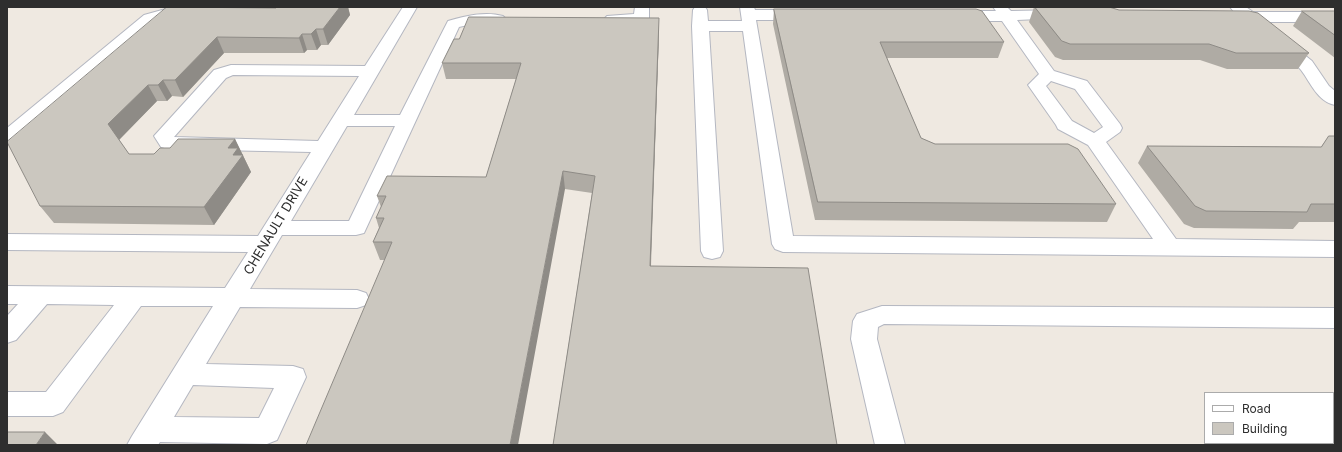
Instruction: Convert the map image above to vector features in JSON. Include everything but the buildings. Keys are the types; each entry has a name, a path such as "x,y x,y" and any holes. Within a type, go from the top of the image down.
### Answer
{"street":[{"name":"CHENAULT DRIVE","path":"147,437 410,7"},
{"path":"594,19 641,19 642,7"},
{"path":"7,138 149,18 186,8 201,8"},
{"path":"1003,12 1048,75 1081,85 1113,128 1095,141"},
{"path":"944,16 1003,12 1073,13"},
{"path":"1210,16 1243,12 1335,17"},
{"path":"1243,12 1306,65 1323,90 1335,100"},
{"path":"748,16 783,244 1335,249"},
{"path":"712,251 700,18 818,16"},
{"path":"7,242 270,236 356,228 453,24 467,20 515,19"},
{"path":"323,147 168,144 164,136 220,74 231,70 371,71"},
{"path":"1048,75 1036,85 1065,125 1095,141 1170,247"},
{"path":"340,120 408,121"},
{"path":"7,295 357,299"},
{"path":"7,333 41,295"},
{"path":"7,404 53,404 135,296"},
{"path":"890,445 864,339 866,320 882,315 1335,318"},
{"path":"147,437 267,431 293,377 186,374"}]}
